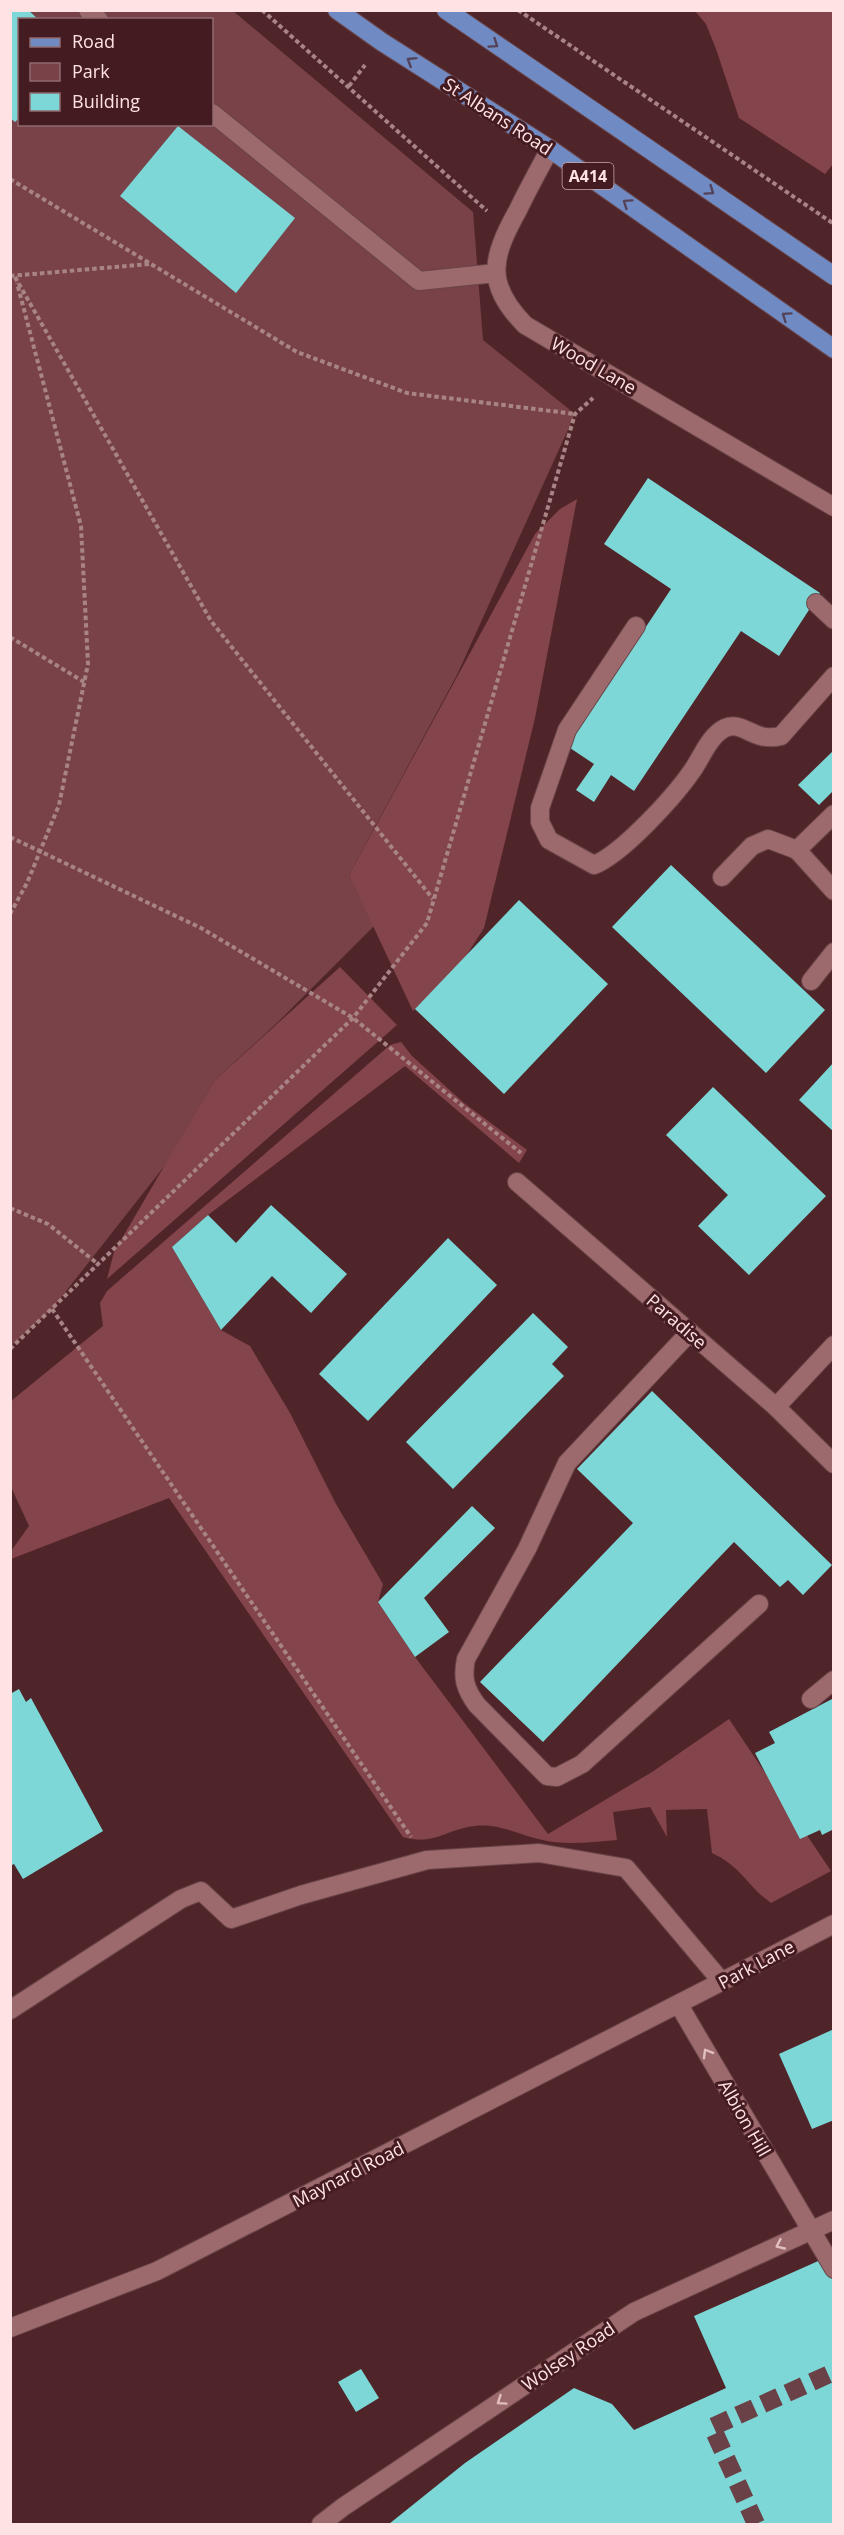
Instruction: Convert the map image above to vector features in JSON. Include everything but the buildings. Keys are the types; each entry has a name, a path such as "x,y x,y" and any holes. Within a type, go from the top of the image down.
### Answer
{"main road":[{"name":"St Albans Road","path":"338,10 382,42 550,148 834,349"},
{"path":"446,10 834,276"}],"street":[{"path":"213,114 419,281 496,273"},
{"name":"Wood Lane","path":"550,148 498,248 496,273 502,294 512,312 525,325 834,507"},
{"path":"816,603 834,620"},
{"path":"636,626 567,730 540,808 540,822 549,840 594,865 609,857 663,807 692,771 714,736 732,726 744,728 755,736 768,740 781,736 834,676"},
{"path":"797,850 834,814"},
{"path":"722,877 752,846 768,839 797,850 834,891"},
{"path":"811,981 834,952"},
{"name":"Paradise","path":"517,1182 776,1407 834,1464"},
{"path":"690,1332 567,1462 527,1549 466,1659 462,1675 467,1692 547,1776 558,1777 582,1764 759,1604"},
{"path":"776,1407 834,1345"},
{"path":"811,1700 834,1680"},
{"path":"10,2010 181,1899 201,1891 231,1919 301,1895 427,1860 539,1853 626,1868 722,1982"},
{"name":"Park Lane","path":"679,2005 834,1924"},
{"name":"Albion Hill","path":"679,2005 834,2269"},
{"name":"Maynard Road","path":"10,2328 157,2271 679,2005"},
{"name":"Wolsey Road","path":"321,2524 634,2312 834,2220"}],"path":[{"path":"262,10 507,229"},
{"path":"518,10 834,224"},
{"path":"10,179 297,352 407,393 575,414"},
{"path":"13,276 151,264"},
{"path":"10,914 41,850 59,805 88,664 81,526 13,276"},
{"path":"13,276 211,621 433,899"},
{"path":"10,1348 353,1018 427,923 575,414 616,377"},
{"path":"10,637 84,682"},
{"path":"10,837 201,928 353,1018 530,1161 517,1182"},
{"path":"10,1208 48,1224 98,1264"},
{"path":"52,1309 427,1860"}],"green space":[{"path":"11,11 233,11 473,212 483,340 575,414 457,675 349,875 374,926 278,1022 214,1081 166,1164 52,1309 11,1346"}],"shaded area":[{"path":"695,11 833,11 834,163 825,174 739,118 706,24"},
{"path":"577,499 535,718 484,928 459,967 413,1011 349,875 535,534 560,509"},
{"path":"340,967 397,1025 107,1279 114,1252 214,1081"},
{"path":"401,1042 412,1056 464,1103 527,1150 519,1163 405,1066 208,1215 172,1247 221,1330 250,1346 290,1413 336,1504 383,1584 378,1602 415,1657 548,1834 652,1772 729,1719 831,1871 771,1903 738,1870 712,1853 707,1809 666,1810 667,1837 650,1807 613,1812 617,1840 582,1843 556,1842 503,1828 485,1826 465,1828 424,1840 403,1837 169,1498 11,1559 11,1551 29,1526 11,1487 11,1401 103,1326 100,1303 107,1291 390,1045"}],"tunnel":[{"path":"756,2524 712,2427 834,2372"}]}
